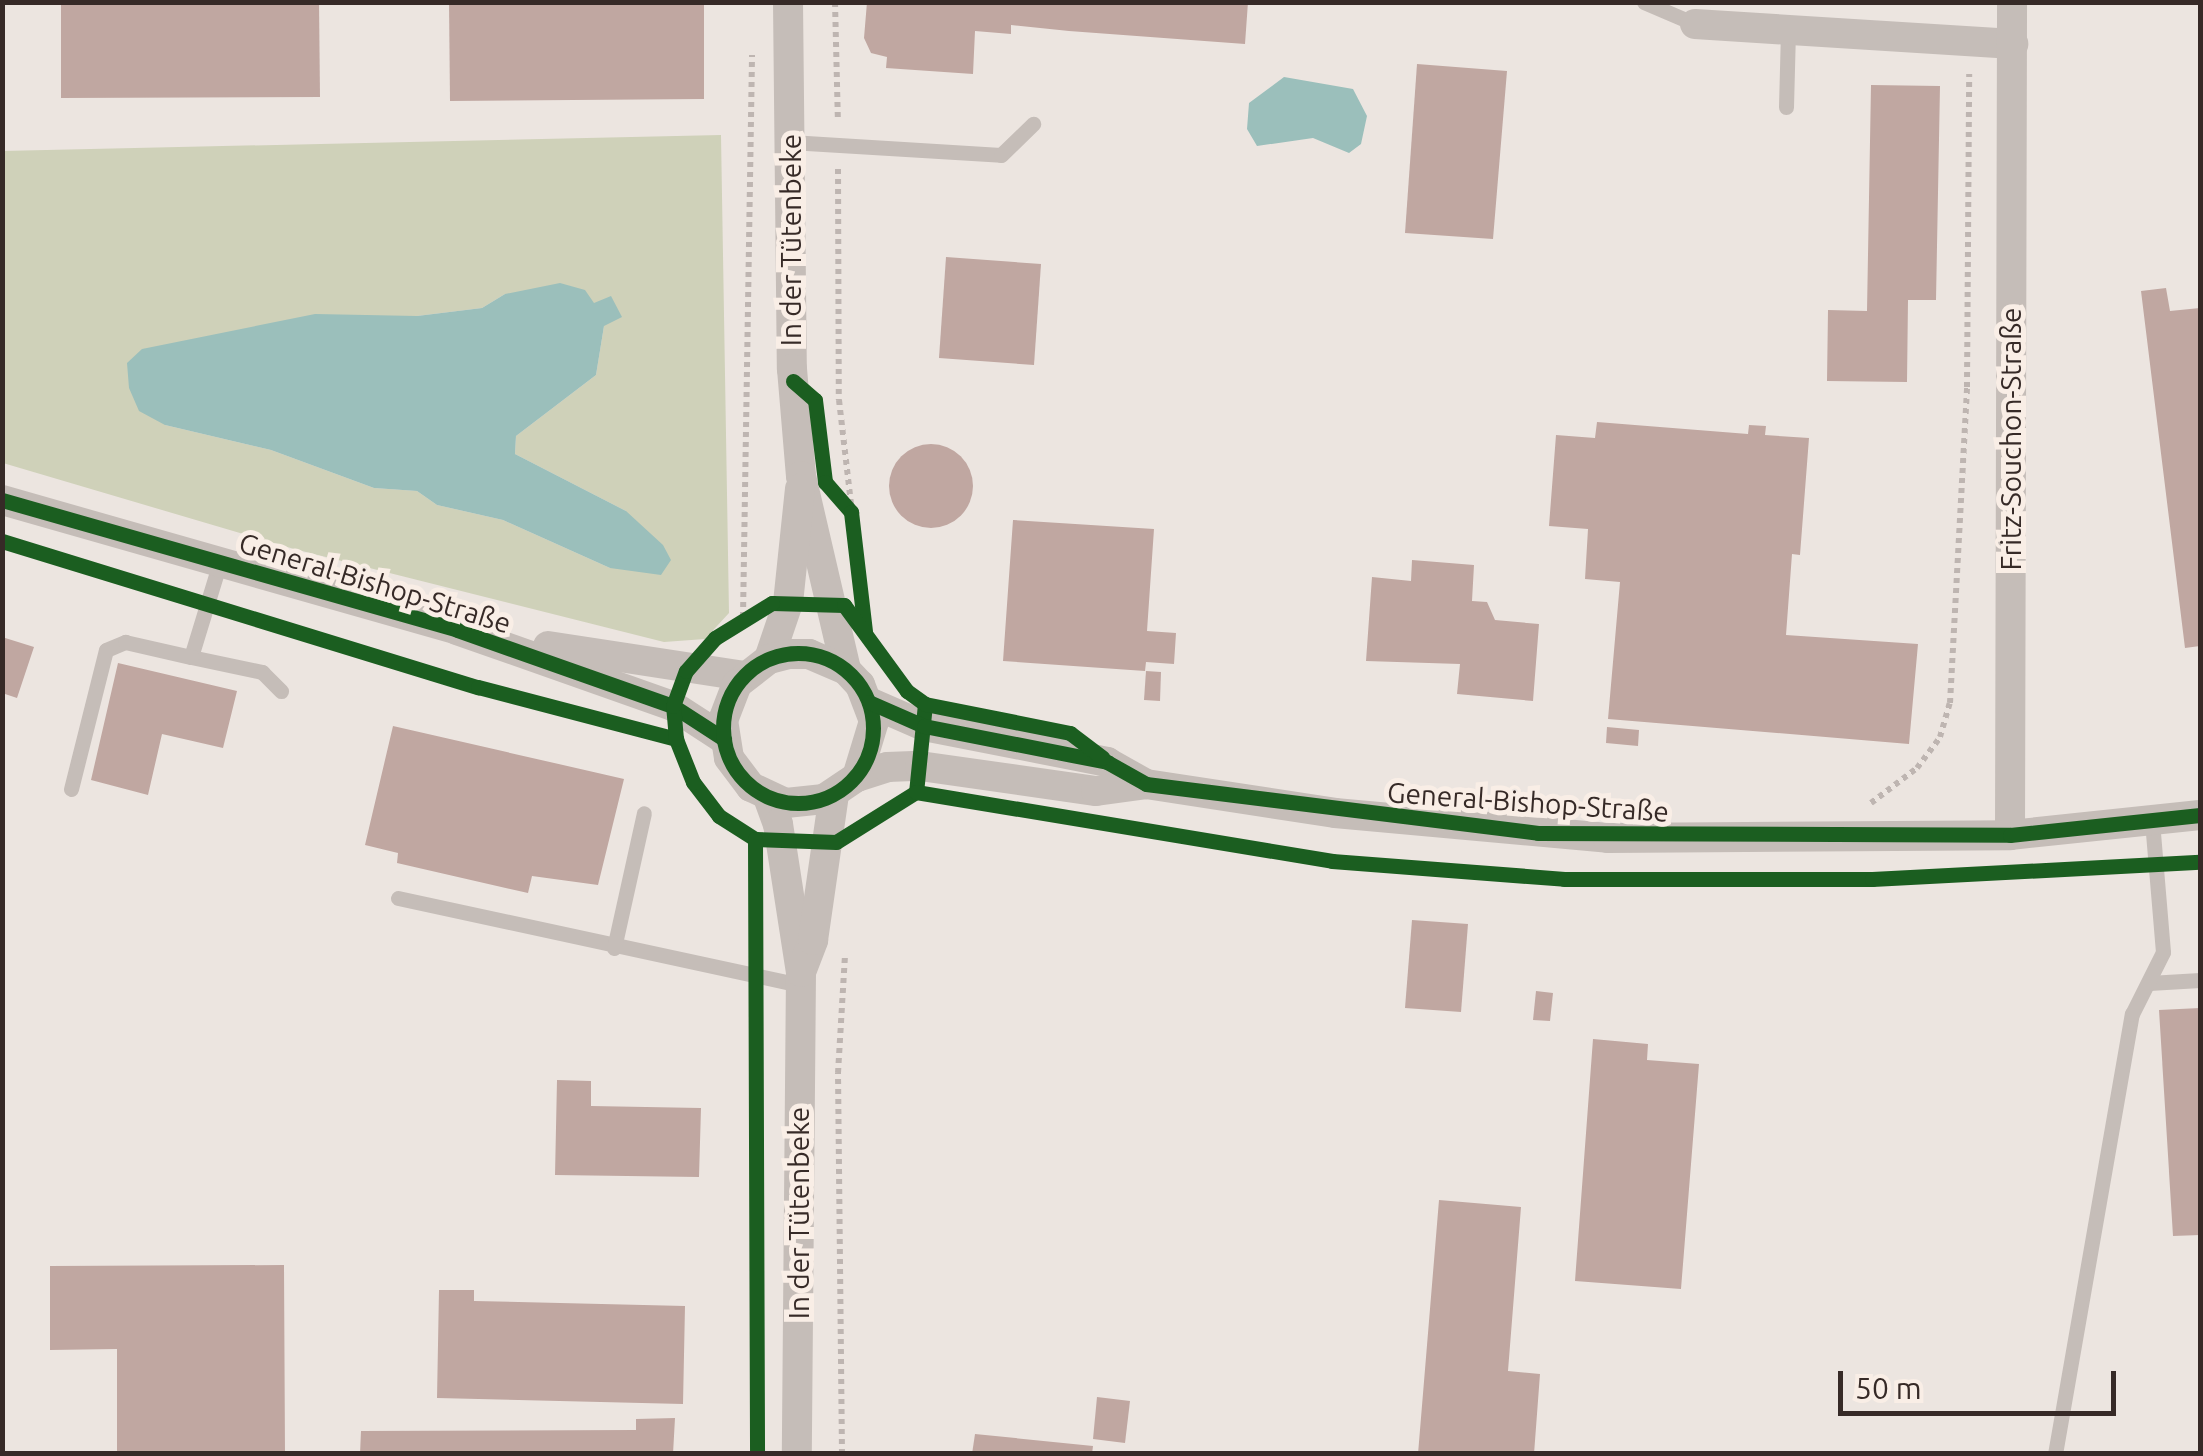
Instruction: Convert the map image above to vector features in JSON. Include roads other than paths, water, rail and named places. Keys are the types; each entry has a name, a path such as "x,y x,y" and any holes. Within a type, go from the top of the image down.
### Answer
{"street":[{"name":"In der Tütenbeke","path":"788,2 792,369 813,479 830,603 846,670"},
{"name":"Fritz-Souchon-Straße","path":"2010,835 2012,2"},
{"path":"1695,24 2012,44"},
{"name":"In der Tütenbeke","path":"757,667 788,602 813,479"},
{"name":"General-Bishop-Straße","path":"2,500 457,630 673,706 724,739"},
{"name":"General-Bishop-Straße","path":"457,630 686,671 757,667"},
{"path":"809,654 846,670 869,702 873,741 846,785 805,804 768,797 738,774 724,739 728,702 757,667 809,654"},
{"name":"General-Bishop-Straße","path":"869,702 924,726 1107,762 1146,784"},
{"name":"General-Bishop-Straße","path":"846,785 920,766 1096,791 1146,784 1538,833 1871,838 2010,835 2200,815"},
{"name":"In der Tütenbeke","path":"801,978 843,844 846,785"},
{"name":"In der Tütenbeke","path":"768,797 782,844 801,978 797,1454"}],"lane":[{"path":"1644,2 1695,24"},
{"path":"1786,108 1788,31"},
{"path":"790,142 1001,155 1033,124"},
{"path":"191,657 220,562"},
{"path":"72,790 106,650 125,642 262,672 281,692"},
{"path":"614,948 644,813"},
{"path":"2055,1454 2132,1014 2162,952 2152,820"},
{"path":"398,898 756,977 801,978"},
{"path":"2149,984 2200,980"}],"water":[{"path":"1284,77 1353,89 1367,116 1361,144 1349,153 1313,138 1257,146 1247,129 1249,103"},
{"path":"560,283 585,290 594,303 611,296 622,317 604,326 596,375 516,436 515,454 626,511 663,545 671,560 661,575 610,568 503,520 437,505 417,491 374,488 271,450 165,425 139,411 129,388 127,363 142,349 315,314 417,316 482,308 505,294"}]}
